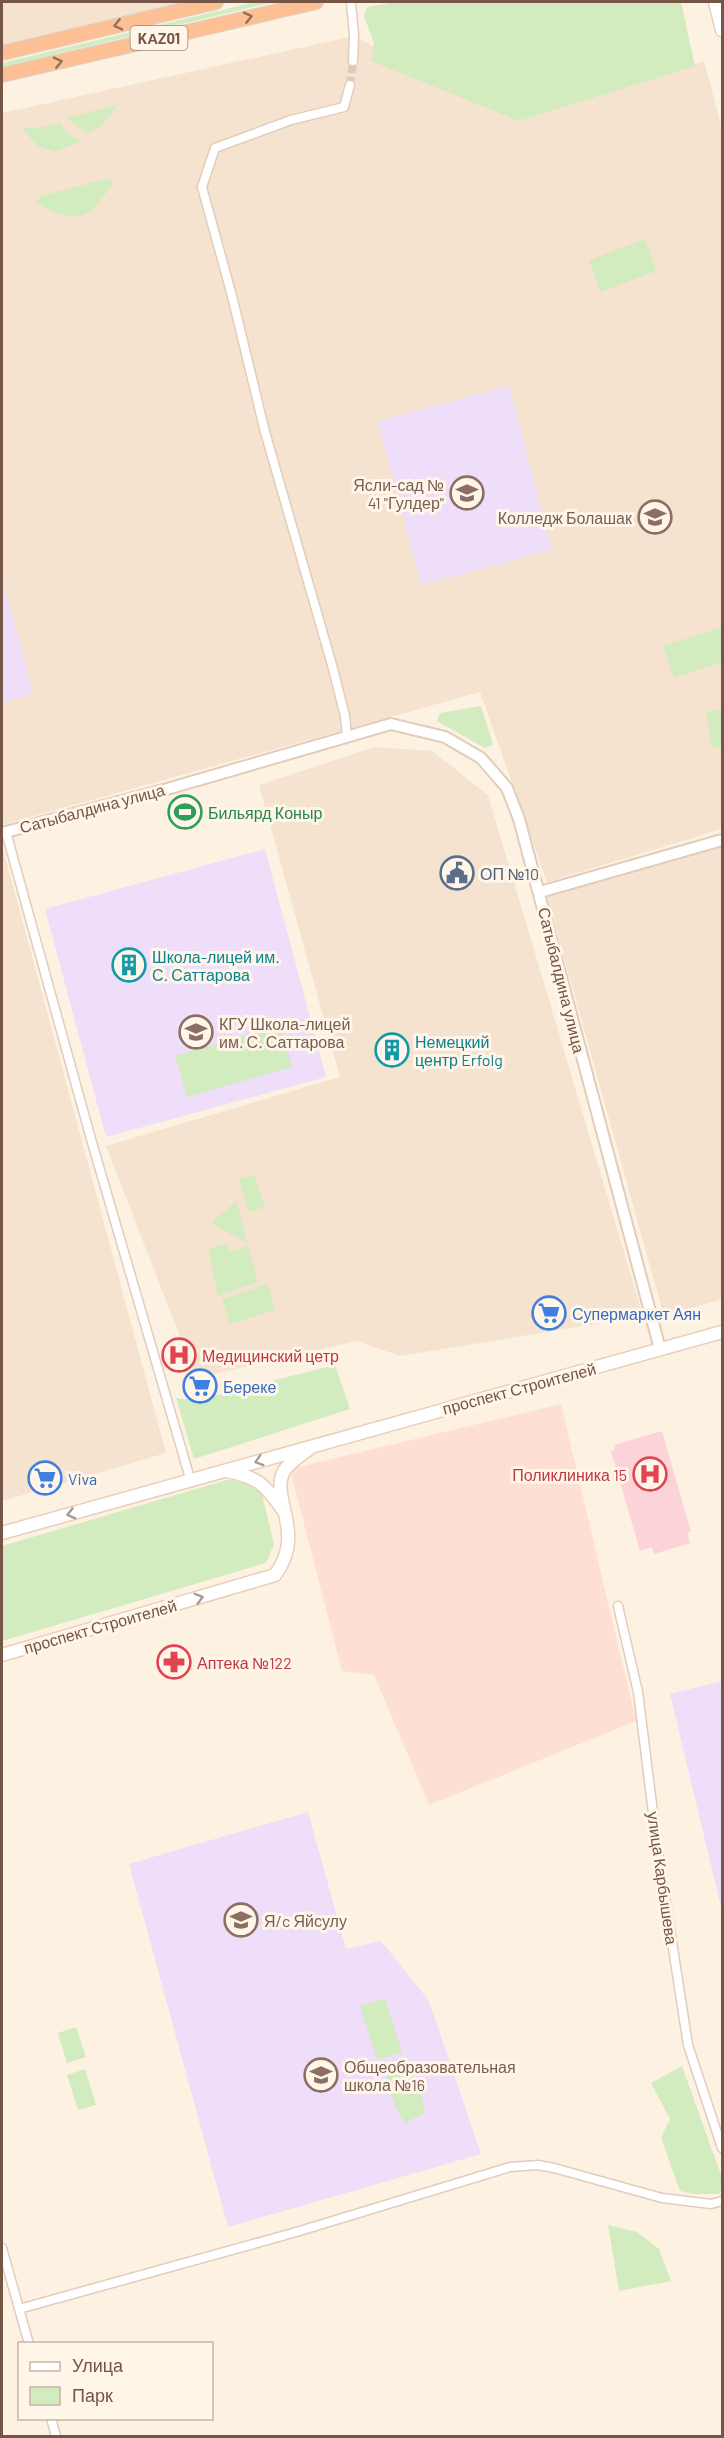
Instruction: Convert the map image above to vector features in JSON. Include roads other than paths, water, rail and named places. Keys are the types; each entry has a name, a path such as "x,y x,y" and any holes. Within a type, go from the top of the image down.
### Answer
{"highway":[{"name":"KАZ01","path":"2,53 216,2"},
{"name":"KАZ01","path":"2,75 316,2"}],"main road":[{"path":"715,2 723,30"},
{"name":"проспект Строителей","path":"2,1533 723,1332"},
{"name":"проспект Строителей","path":"2,1655 275,1575 284,1563 290,1533 280,1483 284,1470 315,1444"},
{"path":"225,1471 262,1482 286,1515"}],"street":[{"path":"351,2 354,36 353,61"},
{"path":"347,737 345,716 332,665 265,432 232,296 202,187 215,148 291,120 344,107 350,85"},
{"name":"Сатыбалдина улица","path":"4,832 167,789 391,724 445,736 481,758 507,789 519,819 660,1349"},
{"path":"4,832 190,1482"},
{"path":"540,892 723,840"},
{"name":"улица Карбышева","path":"618,1606 638,1692 657,1845 688,2045 723,2148"},
{"path":"19,2309 294,2233 510,2167 538,2165 554,2168 662,2198 711,2204 723,2201"},
{"path":"2,2248 29,2342"},
{"path":"52,2420 56,2436"}],"tunnel":[{"path":"350,85 353,61"}],"place":[{"name":"Ясли-сад № 41 \"Гулдер\"","path":"467,493"},
{"name":"Колледж Болашак","path":"655,517"},
{"name":"Бильярд Коныр","path":"185,812"},
{"name":"ОП №10","path":"457,873"},
{"name":"Школа-лицей им. С. Саттарова","path":"129,965"},
{"name":"КГУ Школа-лицей им. С. Саттарова","path":"196,1032"},
{"name":"Немецкий центр Erfolg","path":"392,1050"},
{"name":"Супермаркет Аян","path":"549,1313"},
{"name":"Медицинский цетр","path":"179,1355"},
{"name":"Береке","path":"200,1386"},
{"name":"Поликлиника 15","path":"650,1474"},
{"name":"Viva","path":"45,1478"},
{"name":"Аптека №122","path":"174,1662"},
{"name":"Я/c Яйсулу","path":"241,1920"},
{"name":"Общеобразовательная школа №16","path":"321,2075"}]}
